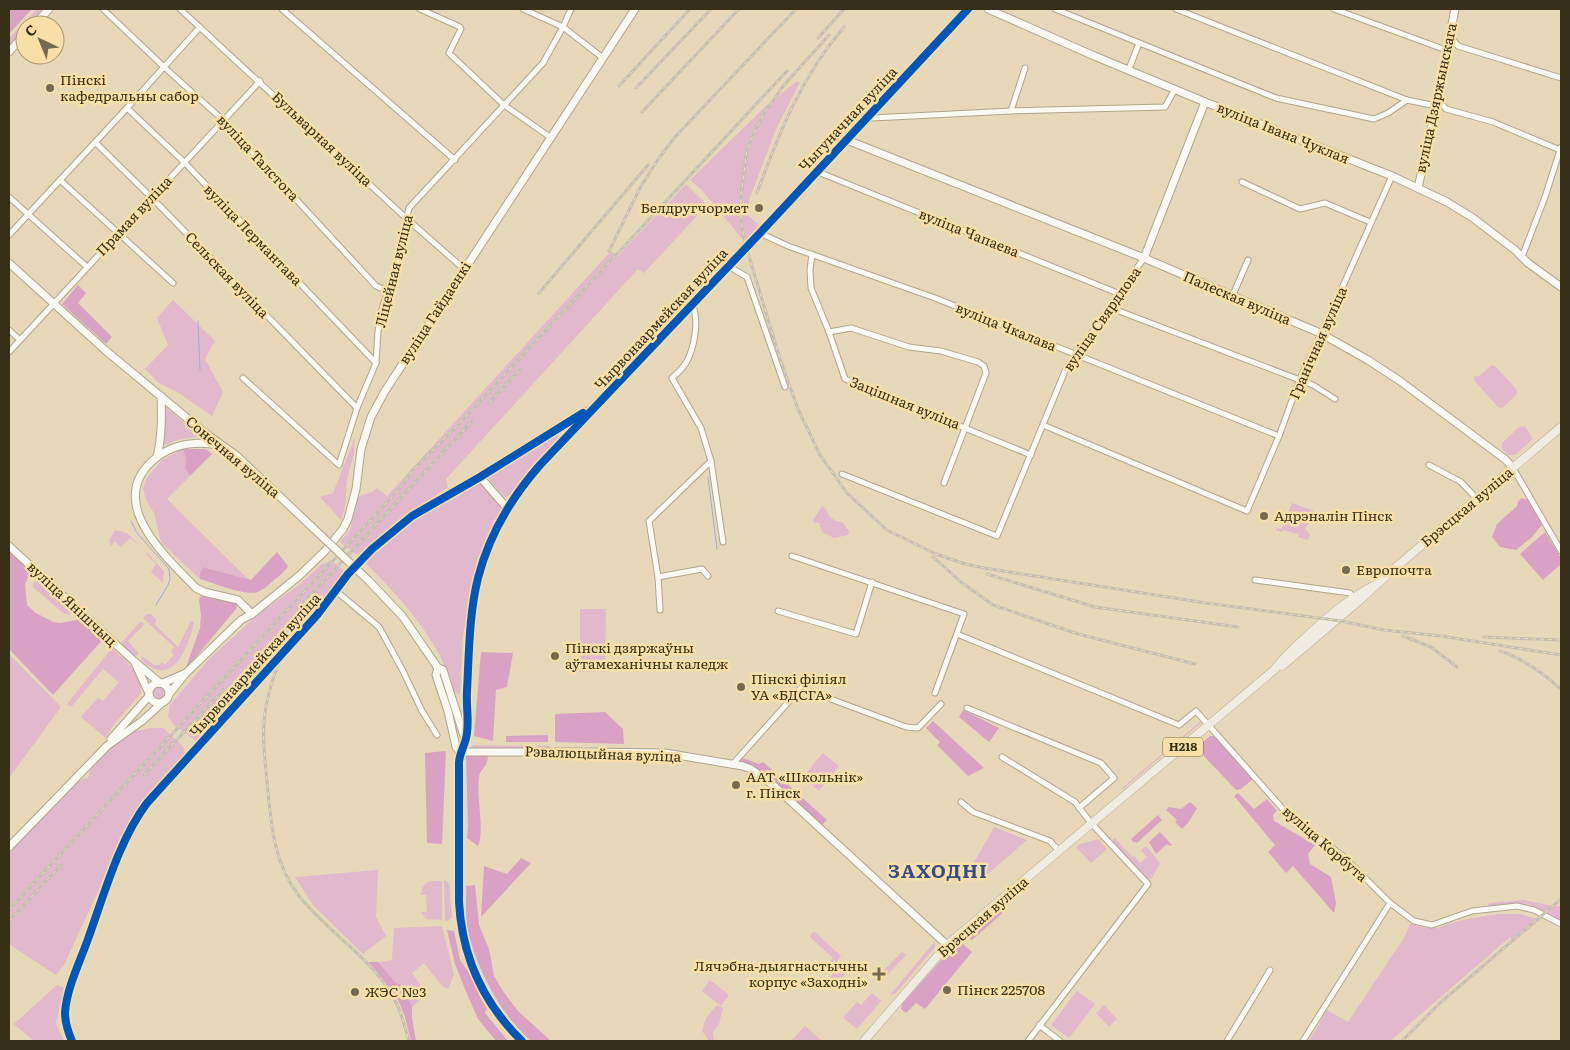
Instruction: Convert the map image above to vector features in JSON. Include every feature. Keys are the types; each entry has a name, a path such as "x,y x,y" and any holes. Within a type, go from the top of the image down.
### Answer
{"main road":[{"name":"Брэсцкая вуліца","path":"1274,670 1284,665 1360,600 1373,586 1561,427"},
{"name":"Брэсцкая вуліца","path":"864,1041 947,945 1274,670 1282,660 1325,620 1353,598 1373,586"}],"street":[{"name":"вуліца Талстога","path":"103,9 223,120 376,286 387,290"},
{"name":"Бульварная вуліца","path":"180,9 407,219 464,269"},
{"path":"282,9 455,160"},
{"path":"420,9 460,27 461,29 449,53 504,105 550,138"},
{"path":"523,9 563,27 602,58"},
{"name":"Ліцейная вуліца","path":"243,378 339,465 357,408 376,363 378,331 409,208 543,63 563,27 570,9"},
{"name":"вуліца Гайдаенкі","path":"169,694 186,672 241,620 252,614 299,576 325,551 343,529 348,519 356,489 361,449 371,417 385,390 635,9"},
{"name":"Чыгуначная вуліца","path":"746,247 968,9"},
{"name":"вуліца Івана Чуклая","path":"988,9 1205,102 1392,176 1447,202 1502,239 1561,287"},
{"path":"1056,9 1276,98 1374,119 1388,113 1407,100"},
{"path":"1176,9 1407,100 1436,106 1442,104 1446,109 1493,122 1561,148 1522,257"},
{"path":"1334,9 1447,46 1454,41 1458,46 1561,78"},
{"name":"вуліца Дзяржынскага","path":"1418,188 1455,9"},
{"path":"9,235 29,216 200,27"},
{"path":"1129,69 1139,43"},
{"path":"1011,111 1025,68"},
{"name":"Прамая вуліца","path":"9,352 260,81"},
{"path":"869,115 872,118 1011,111 1165,107 1175,89"},
{"name":"вуліца Свярдлова","path":"842,474 997,536 1065,372 1144,258 1205,102"},
{"name":"вуліца Лермантава","path":"128,108 184,162 376,363"},
{"name":"Палеская вуліца","path":"847,140 1144,258 1320,334 1368,360 1400,381 1498,454 1513,468 1561,551"},
{"name":"Сельская вуліца","path":"96,143 357,408"},
{"name":"вуліца Чапаева","path":"818,170 823,174 1120,294"},
{"name":"Гранічная вуліца","path":"1043,425 1247,511 1279,436 1299,381 1392,176"},
{"path":"60,180 173,283"},
{"path":"1242,182 1300,209 1325,203 1370,222"},
{"path":"9,197 87,267"},
{"name":"вуліца Чкалава","path":"760,233 788,246 935,298 1279,436"},
{"name":"Чырвонаармейская вуліца","path":"465,742 467,733 466,698 473,607 478,578 495,530 507,508 521,486 746,247"},
{"name":"Зацішная вуліца","path":"812,254 810,270 811,288 845,379 1031,455"},
{"path":"1232,297 1248,260"},
{"name":"Сонечная вуліца","path":"9,263 111,355 250,468 369,581 403,617 438,668 443,670 465,742"},
{"path":"729,265 747,277 785,387"},
{"path":"692,305 695,315 693,347 685,365 672,378 701,428 711,461 723,542"},
{"path":"1110,308 1313,385 1335,400"},
{"path":"829,332 851,328 909,346 941,351 978,362 984,366 986,372 944,483"},
{"path":"9,330 20,340"},
{"path":"157,457 161,433 161,396"},
{"name":"Чырвонаармейская вуліца","path":"72,1041 67,1031 65,1012 72,982 104,893 134,821 147,803 317,616 364,556 401,524 433,503 480,477 595,407"},
{"path":"556,430 561,432 565,439"},
{"path":"222,446 204,442 185,444 157,457 143,473 137,491 138,512 149,536 196,588 204,592 238,600 252,614"},
{"path":"660,610 658,577 649,521 711,461"},
{"path":"1429,465 1461,482 1476,498"},
{"path":"480,477 507,508"},
{"name":"вуліца Янішчыц","path":"9,546 135,662 162,683"},
{"path":"792,556 964,614 935,693"},
{"path":"658,577 702,569 708,576"},
{"path":"1256,580 1350,593 1353,598"},
{"path":"778,611 856,634 872,582"},
{"path":"336,591 379,627 422,711 438,735"},
{"name":"вуліца Корбута","path":"958,634 1179,726 1196,711 1290,817 1342,856 1390,903 1414,921 1432,925 1472,911 1517,906 1526,907 1561,924"},
{"path":"135,662 151,700 156,703 164,701"},
{"path":"438,668 436,675 448,711 456,747 460,752 458,886 460,925 466,949 491,1005 522,1041"},
{"name":"вуліца Гайдаенкі","path":"162,683 186,672"},
{"path":"9,847 106,746 148,694 153,684 162,683 168,689 169,694 164,701 142,721 106,746"},
{"path":"732,765 801,688 906,727 918,728 941,704"},
{"path":"454,703 460,708 464,707 466,698"},
{"path":"967,708 1101,763 1114,778 1079,808"},
{"path":"460,752 465,747 465,742"},
{"name":"Рэвалюцыйная вуліца","path":"460,752 665,753 685,755 751,769 773,785 947,945"},
{"path":"1002,757 1075,802 1091,823 1148,884 1028,1041"},
{"path":"961,802 973,812 1050,841 1059,850"},
{"path":"1303,1041 1390,903"},
{"path":"1227,1041 1270,970"},
{"path":"1039,1025 1060,1041"}],"shaded area":[{"path":"9,9 32,9 26,15 15,15 15,27 9,34"},
{"path":"37,9 43,9 37,15 31,15"},
{"path":"15,32 15,39 9,45 9,38"},
{"path":"796,82 800,82 776,129 749,200 749,216 759,225 743,240 702,190 690,180 766,106"},
{"path":"686,184 707,205 644,273 638,269 446,479 448,487 357,555 340,542 350,530 358,497 377,488 387,496 611,251 618,256"},
{"path":"78,285 86,293 78,303 112,337 106,344 62,304"},
{"path":"173,300 215,341 205,359 223,392 212,416 179,393 159,383 145,369 168,345 157,318"},
{"path":"1492,365 1517,390 1517,394 1502,408 1498,407 1474,380 1474,377 1479,376"},
{"path":"166,407 200,436 164,444 164,408"},
{"path":"1525,426 1533,439 1515,455 1508,455 1502,449 1502,443 1519,427"},
{"path":"558,435 558,439 509,496 504,497 488,476"},
{"path":"355,437 354,454 347,479 345,506 341,520 320,497 333,493"},
{"path":"183,449 186,459 185,468 190,476 167,499 249,580 204,567 200,572 200,579 161,542 154,513 147,502 143,489 146,479 162,460"},
{"path":"183,449 206,449 212,454 190,476 185,468 186,459"},
{"path":"478,481 500,504 501,509 472,584 463,636 460,693 458,695 440,656 424,630 396,595 364,562 402,526 469,484"},
{"path":"1521,498 1529,500 1542,525 1531,538 1516,550 1500,547 1492,537 1497,524 1517,506"},
{"path":"1292,503 1314,511 1305,529 1310,535 1307,540 1298,537 1298,534 1276,530 1277,528 1281,529"},
{"path":"822,506 826,509 829,516 843,523 849,531 848,535 834,538 822,532 819,523 815,523 813,520"},
{"path":"115,530 127,533 141,547 130,538 121,547 115,541 111,546 109,541"},
{"path":"1545,532 1561,558 1561,564 1543,580 1520,554"},
{"path":"9,550 31,571 25,584 27,605 36,613 53,622 60,623 81,619 105,637 53,695 9,649"},
{"path":"146,552 164,571 163,583 151,572 156,564"},
{"path":"277,552 288,566 282,574 258,592 237,591 200,579 200,572 203,567 251,580"},
{"path":"331,560 345,572 333,592 199,743 174,725 168,717 170,705 209,659 257,615 299,585 323,563"},
{"path":"36,579 40,580 72,608 73,612 69,615 63,613 33,587"},
{"path":"203,594 236,602 237,605 236,609 186,667 200,628 199,599"},
{"path":"580,609 606,609 605,672 580,672"},
{"path":"147,614 151,614 156,619 155,625 178,647 191,621 194,622 183,654 170,668 161,670 152,668 141,659 142,656 154,665 159,665 162,662 165,665 174,655 171,652 174,647 143,618"},
{"path":"140,622 144,625 128,641 138,652 138,655 134,656 123,647 122,642"},
{"path":"112,648 128,662 136,673 141,686 141,693 112,727 106,738 81,717 98,698 103,701 119,682 103,669 71,707 67,704"},
{"path":"481,652 513,653 507,687 496,690 493,741 474,736"},
{"path":"9,654 61,707 9,778"},
{"path":"158,684 164,687 167,693 164,699 158,702 152,699 149,693 152,687"},
{"path":"963,710 999,728 989,742 959,717"},
{"path":"605,712 623,729 624,744 555,742 555,714"},
{"path":"933,721 984,768 968,776 937,745 940,742 926,728"},
{"path":"1201,721 1201,723 1122,788"},
{"path":"150,728 163,728 183,746 185,756 132,818 64,965 56,975 9,944 9,852 74,784 88,778 91,768 114,743 131,732"},
{"path":"548,735 548,742 506,742 506,736"},
{"path":"1210,736 1214,736 1253,779 1241,789 1236,790 1202,754 1203,742"},
{"path":"472,745 550,746 547,749 473,748"},
{"path":"446,751 442,844 427,843 425,753"},
{"path":"823,753 839,766 819,791 803,777"},
{"path":"466,756 488,756 487,763 479,777 478,785 481,831 478,846 467,838"},
{"path":"740,757 759,764 763,762 827,820 822,825 765,773 740,760"},
{"path":"1238,793 1254,809 1267,799 1277,811 1273,815 1274,821 1315,845 1308,854 1310,864 1331,877 1336,903 1334,913 1293,866 1286,873 1268,852 1275,845 1234,796"},
{"path":"1190,802 1197,808 1182,829 1175,822 1177,820 1166,810 1169,807 1181,809"},
{"path":"1158,815 1162,820 1137,843 1134,843 1131,839"},
{"path":"994,827 1027,840 988,874 973,864"},
{"path":"1160,832 1172,845 1167,844 1156,854 1149,842"},
{"path":"1115,838 1140,863 1147,857 1141,850 1146,846 1160,863 1152,878 1148,881 1111,841"},
{"path":"1099,839 1107,849 1091,863 1076,847 1080,844"},
{"path":"521,858 531,863 481,917 484,866 507,874"},
{"path":"378,870 376,917 386,936 363,954 314,906 295,877"},
{"path":"444,880 449,883 452,917 448,921 445,921"},
{"path":"431,881 442,881 442,920 426,919 421,912 427,912 426,895 421,895 422,888"},
{"path":"475,885 479,925 489,949 494,976 518,1011 551,1041 531,1041 520,1030 501,1006 479,965 467,924 466,886"},
{"path":"1524,900 1561,906 1561,921 1528,904 1488,907 1489,903"},
{"path":"1000,909 1005,911 972,940 966,937"},
{"path":"1497,914 1520,914 1540,920 1514,941 1510,937 1390,1041 1309,1041 1327,1010 1348,1022 1405,936 1410,924 1437,928 1462,920"},
{"path":"442,926 454,974 448,989 443,987 424,963 412,973 429,997 420,1000 412,1007 407,992 390,978 378,962 392,960 394,928"},
{"path":"447,930 454,931 460,960 474,980 479,995 487,1009 485,1013 508,1041 496,1041 478,1019 455,964"},
{"path":"813,932 841,956 834,965 826,967 833,958 810,937"},
{"path":"935,941 935,947 896,993 890,995"},
{"path":"959,943 972,952 925,1009 916,1003 906,1013 901,1009 902,1004 951,949"},
{"path":"902,952 906,955 886,976 882,972"},
{"path":"369,962 378,962 395,982 405,988 412,1007 416,1041 411,1041 399,1002"},
{"path":"838,969 846,974 832,989 829,978"},
{"path":"710,980 729,995 721,1006 702,991"},
{"path":"57,985 64,988 56,1023 64,1041 34,1041 14,1024"},
{"path":"1077,991 1095,1004 1069,1038 1051,1025"},
{"path":"872,993 881,1001 857,1029 843,1018 857,1002 861,1005"},
{"path":"717,1005 723,1008 719,1024 713,1032 714,1041 706,1041 708,1039 702,1031 706,1018"},
{"path":"1104,1005 1117,1019 1109,1027 1096,1013"},
{"path":"805,1026 822,1041 791,1041"}],"waterway":[{"path":"198,321 200,370"},
{"path":"708,477 717,549"},
{"path":"131,521 137,533 169,569 170,579 168,585 156,605"}],"railway":[{"path":"619,86 690,9"},
{"path":"636,88 711,9"},
{"path":"642,112 739,9"},
{"path":"609,251 640,188 675,137 796,9"},
{"path":"818,38 844,9"},
{"path":"757,193 783,127 803,86 815,66 844,27"},
{"path":"829,35 784,85 763,115 747,149 741,196 741,220 745,243 780,359 798,409 820,455 847,493 887,530 936,554 984,568 1206,603 1341,621 1384,630 1441,636 1561,655"},
{"path":"9,910 402,486 412,471 459,424 787,71"},
{"path":"539,293 648,165"},
{"path":"489,403 520,370"},
{"path":"299,608 472,421"},
{"path":"933,557 961,582 993,605 1078,634 1195,664"},
{"path":"987,574 1095,607 1238,627"},
{"path":"310,602 289,639 273,679 266,706 264,754 275,842 284,870 299,896 323,922 374,970 385,984 399,1009 409,1041"},
{"path":"1403,636 1431,647 1457,667"},
{"path":"1484,637 1561,640"},
{"path":"1500,651 1532,667 1561,689"},
{"path":"144,775 224,689"},
{"path":"9,921 61,865"},
{"path":"1402,1041 1440,1003 1561,899"}],"cycle path":[{"path":"522,1041 496,1011 477,978 465,942 459,902 459,762 468,728 467,691 473,606 478,578 488,547 502,518 540,465 760,233 968,9"},
{"path":"72,1041 67,1027 65,1012 71,984 120,851 147,803 317,615 348,574 372,549 412,516 480,477 583,413"}],"place":[{"name":"Пінскі кафедральны сабор","path":"50,88"},
{"name":"Белдругчормет","path":"759,208"},
{"name":"Адрэналін Пінск","path":"1264,516"},
{"name":"Европочта","path":"1346,570"},
{"name":"Пінскі дзяржаўны аўтамеханічны каледж","path":"555,656"},
{"name":"Пінскі філіял УА «БДСГА»","path":"741,687"},
{"name":"ААТ «Школьнік» г. Пінск","path":"736,785"},
{"name":"Лячэбна-дыягнастычны корпус «Заходні»","path":"879,974"},
{"name":"Пінск 225708","path":"947,990"},
{"name":"ЖЭС №3","path":"355,992"}],"district":[{"name":"ЗАХОДНІ","path":"938,871"}]}
